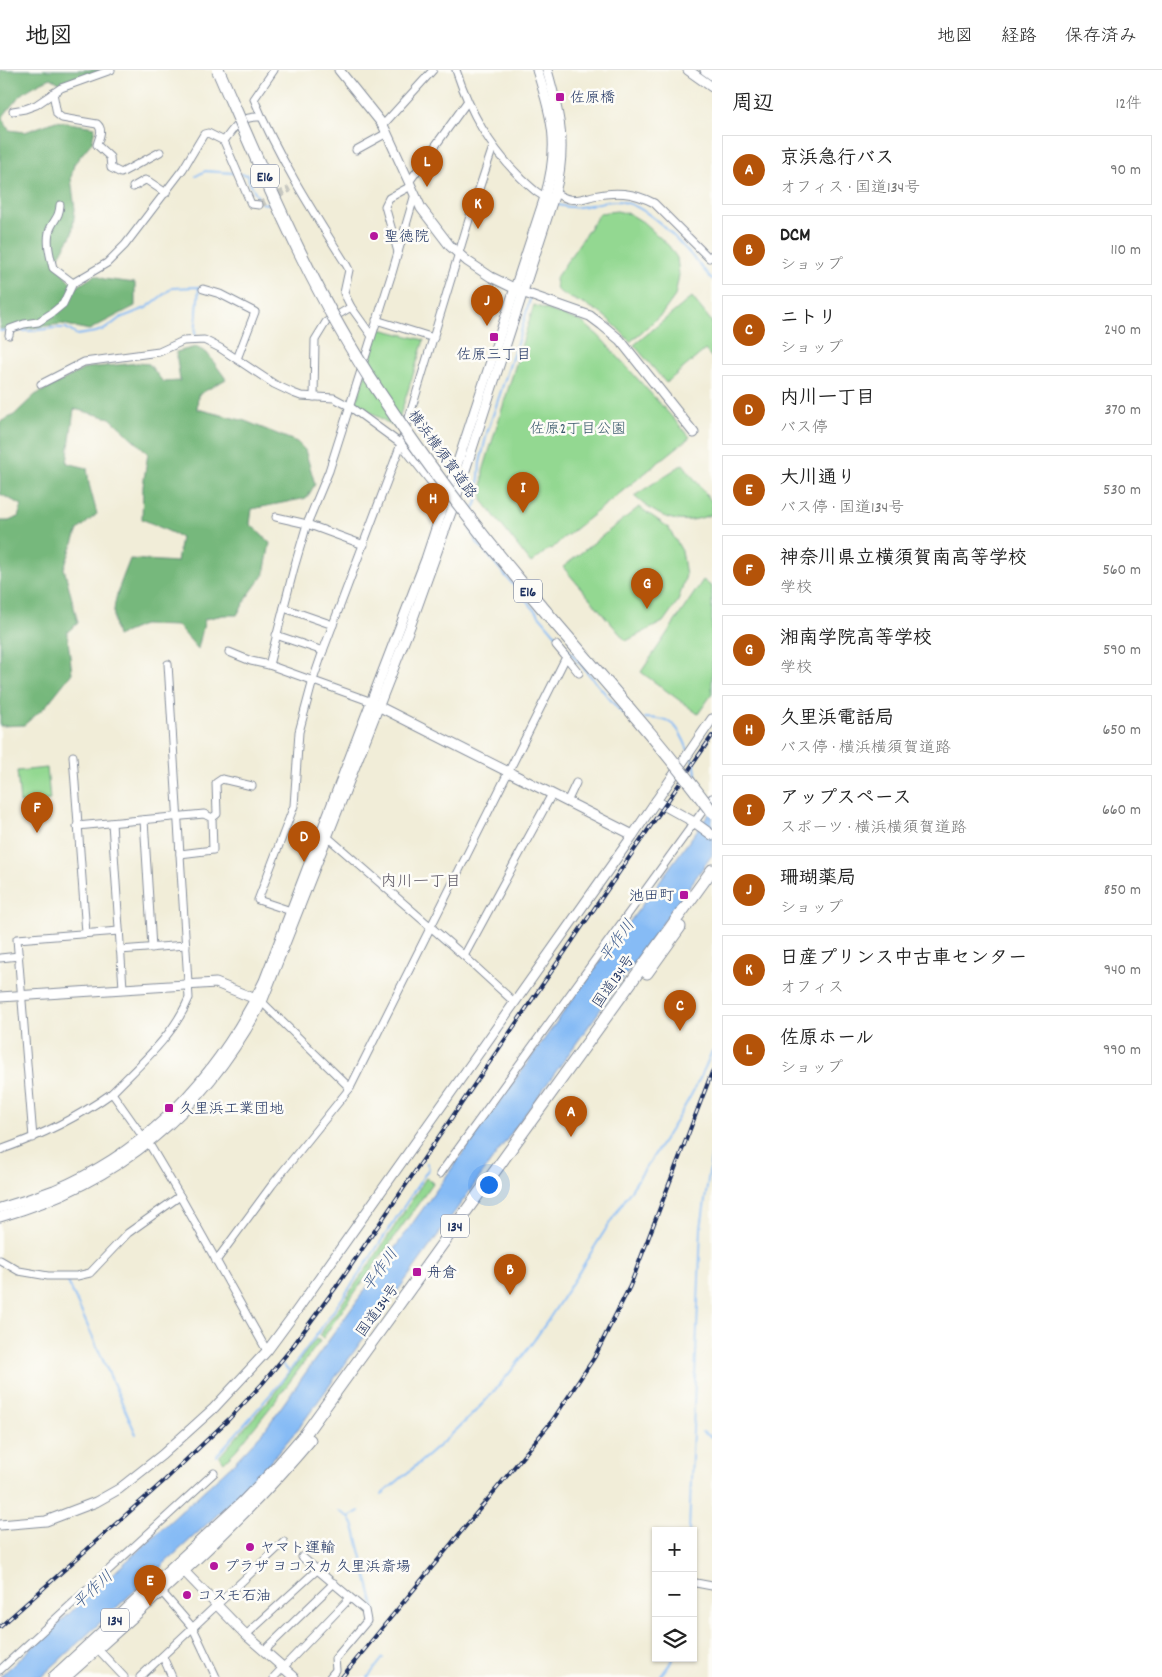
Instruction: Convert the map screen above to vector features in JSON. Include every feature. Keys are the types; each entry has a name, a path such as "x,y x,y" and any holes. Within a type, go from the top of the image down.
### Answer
{"highway":[{"name":"横浜横須賀道路","path":"218,70 280,211 314,281 344,338 378,391 482,534 663,751 708,809"},
{"name":"横浜横須賀道路","path":"223,70 298,240 342,324 382,388 439,470 485,530 665,746 708,809"},
{"name":"国道134号","path":"54,1677 161,1591 179,1567 275,1469 306,1433 712,870"},
{"name":"国道134号","path":"65,1677 94,1645 280,1476 312,1438 712,883"}],"street":[{"path":"13,111 25,110 36,106 61,88 111,70"},
{"path":"274,70 254,99 297,184 349,270 344,294 371,335"},
{"path":"340,70 385,129 421,208 459,254 491,277 519,290 590,316 602,325 620,340 694,433"},
{"path":"356,150 385,129 433,70"},
{"path":"456,70 467,102 494,147 515,172 539,194 570,200 578,200 610,192 646,198 654,203 709,258 712,255"},
{"path":"537,70 550,112 554,139 551,197"},
{"path":"0,1208 46,1193 73,1181 146,1140 181,1114 217,1074 241,1040 295,912 375,705 411,624 519,290 559,175 562,143 559,116 547,70"},
{"path":"688,70 712,86"},
{"path":"704,70 712,75"},
{"path":"53,93 57,114 62,118 97,124 100,127 101,132 97,145 110,157 112,168 121,173 160,152"},
{"path":"269,665 294,568 308,524 329,471 398,252 412,187 467,102"},
{"path":"224,141 237,123 250,116 261,116"},
{"path":"9,335 10,329 38,322 63,304 73,283 107,263 125,245 166,193 204,134 208,133 224,141 251,204 259,205"},
{"path":"295,912 258,900 294,806 299,732 313,680 401,444 471,213 494,147"},
{"path":"133,187 145,180 166,193"},
{"path":"290,188 297,184"},
{"path":"398,252 385,206 388,198 412,187"},
{"path":"60,205 59,214 50,228 52,268 73,283"},
{"path":"203,288 220,294 255,312 237,359"},
{"path":"314,397 316,340 326,322 352,308"},
{"path":"376,320 434,338"},
{"path":"41,384 84,362 159,352 183,341 204,340 274,384 301,396 334,398 349,406 401,444 450,502"},
{"path":"276,517 308,524 364,545"},
{"path":"284,608 333,625"},
{"path":"276,635 323,652"},
{"path":"556,645 579,673"},
{"path":"229,652 313,680 375,705 633,834"},
{"path":"216,1260 272,1185 350,1088 566,658"},
{"path":"0,1150 33,1138 86,1111 112,1094 168,1035 183,1012 189,998 168,664"},
{"path":"0,1526 46,1520 96,1502 119,1489 162,1456 201,1420 267,1351 633,834 712,719"},
{"path":"73,756 86,933"},
{"path":"212,818 217,814 216,783 222,779 252,786"},
{"path":"568,802 576,783"},
{"path":"464,956 552,794"},
{"path":"440,1174 708,809 712,798"},
{"path":"656,800 712,836"},
{"path":"78,826 204,814 212,818"},
{"path":"180,854 213,850 212,818"},
{"path":"144,820 152,948"},
{"path":"112,823 123,988"},
{"path":"325,835 514,1002"},
{"path":"33,1138 17,939 119,932"},
{"path":"120,950 186,945"},
{"path":"0,958 19,956"},
{"path":"0,997 216,983 259,1000 350,1088"},
{"path":"112,1094 146,1140 180,1196 267,1351"},
{"path":"0,1218 41,1204 74,1189 124,1161 146,1140"},
{"path":"0,1260 20,1271 48,1276 77,1276 90,1273 128,1233 180,1196"},
{"path":"0,1670 214,1473"},
{"path":"140,1677 284,1542"},
{"path":"302,1557 365,1610 367,1621 336,1659 336,1670 330,1677"},
{"path":"179,1567 246,1636 294,1677"},
{"path":"246,1636 317,1570"},
{"path":"697,1582 712,1586"},
{"path":"264,1652 334,1583"},
{"path":"161,1591 193,1628 216,1677"},
{"path":"274,1677 350,1598"},
{"path":"94,1645 124,1677"},
{"path":"162,1658 172,1677"}],"green space":[{"path":"0,70 103,70 61,84 51,78 42,82 28,90 13,103 2,118 9,130 25,132 56,121 95,127 92,142 74,164 71,178 75,209 72,234 55,263 75,288 95,275 104,279 135,283 135,306 89,330 62,324 21,329 0,329"},
{"path":"617,211 630,214 643,222 669,246 677,258 679,275 675,296 662,314 630,342 603,315 557,290 555,279 600,213"},
{"path":"692,297 712,322 712,358 705,350 666,383 634,345"},
{"name":"佐原2丁目公園","path":"534,305 582,322 599,336 690,437 563,538 552,549 550,548 531,563 482,500 483,471"},
{"path":"380,329 424,340 396,428 356,403"},
{"path":"196,347 207,353 226,379 198,395 197,409 245,421 297,442 305,450 315,484 307,498 252,509 250,524 270,543 264,574 237,615 223,615 205,619 198,649 178,626 143,625 117,636 114,616 116,597 130,559 177,562 181,537 142,519 143,486 148,453 110,418 74,409 67,463 87,468 97,514 78,530 64,568 78,623 67,632 72,673 45,707 24,725 0,726 0,521 9,521 18,517 22,505 0,494 0,422 14,415 35,395 86,368 137,363 149,364 163,382 180,381 176,352"},
{"path":"683,464 712,502 712,514 690,520 670,518 652,510 634,496"},
{"path":"639,507 668,527 682,551 686,575 678,601 663,622 626,641 563,567"},
{"path":"703,580 712,587 712,694 698,714 641,672"},
{"path":"47,768 50,800 20,803 17,771"},
{"path":"426,1178 433,1183 323,1338 319,1336 374,1258"},
{"path":"316,1339 320,1341 273,1404 224,1462 219,1457 269,1400"}],"water":[{"path":"712,810 712,855 301,1425 243,1491 41,1677 0,1677 233,1464 264,1431 578,992"}],"waterway":[{"path":"196,176 205,171 234,173"},
{"path":"241,174 248,175 249,181 261,203 268,204"},
{"path":"558,205 582,207 607,201 628,203 655,219 681,244 712,279"},
{"path":"14,331 66,328 77,335 96,332 107,328 120,318 146,308 172,288 199,287 195,336"},
{"path":"472,512 477,502 480,463 487,433 530,299"},
{"path":"0,331 6,331"},
{"path":"470,529 476,541 620,711 628,716"},
{"path":"645,718 662,719 673,725 681,734 688,750"},
{"path":"691,757 698,785"},
{"path":"382,1494 456,1431 514,1367 563,1297 672,1128 694,1090 712,1051"},
{"path":"689,1527 701,1228 712,1152"},
{"name":"平作川","path":"216,1456 254,1414 309,1345 429,1168 427,1163"},
{"path":"68,1282 136,1434"},
{"path":"283,1365 289,1371"},
{"path":"702,1432 712,1437"},
{"path":"339,1511 349,1517 354,1526 375,1610"},
{"path":"349,1517 359,1511"},
{"path":"368,1677 383,1658"},
{"path":"660,1677 671,1662"}],"tunnel":[{"path":"259,205 290,189"}],"railway":[{"path":"0,1627 165,1480 229,1419 262,1384 290,1350 339,1283 712,736"},
{"path":"342,1677 552,1421 594,1358 630,1286 712,1072"}],"place":[{"name":"佐原橋","path":"560,97"},
{"name":"佐原ホール","path":"427,187"},
{"name":"日産プリンス中古車センター","path":"478,229"},
{"name":"聖徳院","path":"374,236"},
{"name":"珊瑚薬局","path":"487,326"},
{"name":"佐原三丁目","path":"494,337"},
{"name":"アップスペース","path":"523,513"},
{"name":"久里浜電話局","path":"433,524"},
{"name":"湘南学院高等学校","path":"647,609"},
{"name":"神奈川県立横須賀南高等学校","path":"37,833"},
{"name":"内川一丁目","path":"304,862"},
{"name":"池田町","path":"684,895"},
{"name":"ニトリ","path":"680,1031"},
{"name":"久里浜工業団地","path":"169,1108"},
{"name":"京浜急行バス","path":"571,1137"},
{"name":"舟倉","path":"417,1272"},
{"name":"DCM","path":"510,1295"},
{"name":"ヤマト運輸","path":"250,1547"},
{"name":"プラザ ヨコスカ 久里浜斎場","path":"214,1566"},
{"name":"コスモ石油","path":"187,1595"},
{"name":"大川通り","path":"150,1606"}],"district":[{"name":"内川一丁目","path":"421,880"}]}
